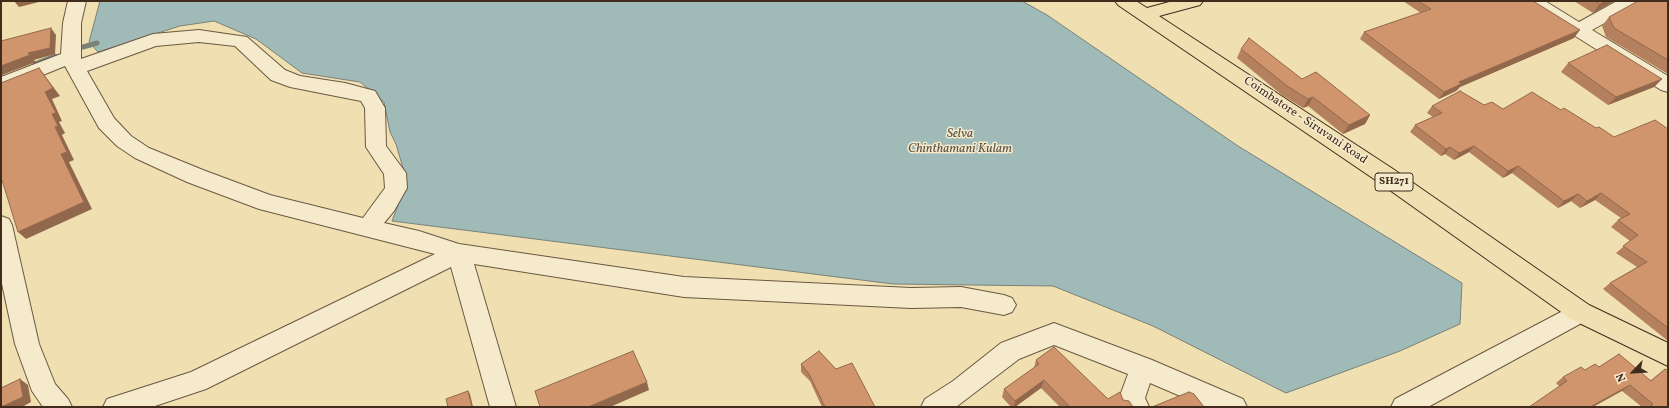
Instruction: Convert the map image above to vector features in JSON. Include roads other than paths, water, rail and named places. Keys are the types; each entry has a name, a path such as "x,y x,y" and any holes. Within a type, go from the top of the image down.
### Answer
{"main road":[{"name":"Coimbatore - Siruvani Road","path":"1124,1 1146,14 1385,175 1580,312 1668,355"},
{"path":"1146,14 1194,1"}],"street":[{"path":"78,1 72,23 73,63 106,122 124,142 142,153 195,176 267,203 419,240 459,253 684,287 911,298 961,297 1004,305"},
{"path":"1532,1 1668,86"},
{"path":"1579,29 1631,1"},
{"path":"1,84 153,40 173,37 199,36 240,41 278,75 297,82 345,90 368,96 375,108 376,146 395,173 396,188 386,205 366,228"},
{"path":"1,225 28,344 45,391 59,407"},
{"path":"116,407 197,381 459,253"},
{"path":"459,253 503,407"},
{"path":"1404,407 1580,312"},
{"path":"934,407 962,389 1010,351 1054,334 1142,368 1234,407"},
{"path":"1136,407 1131,401 1142,368"}],"water":[{"name":"Selva Chinthamani Kulam","path":"100,1 1022,1 1047,15 1238,146 1462,283 1460,324 1400,351 1286,393 1153,326 1053,286 893,284 392,221 407,182 396,144 390,132 384,102 360,82 302,73 256,39 214,21 180,26 98,52 89,42"}],"waterway":[{"path":"83,47 97,43"},
{"path":"35,64 55,56"}]}
